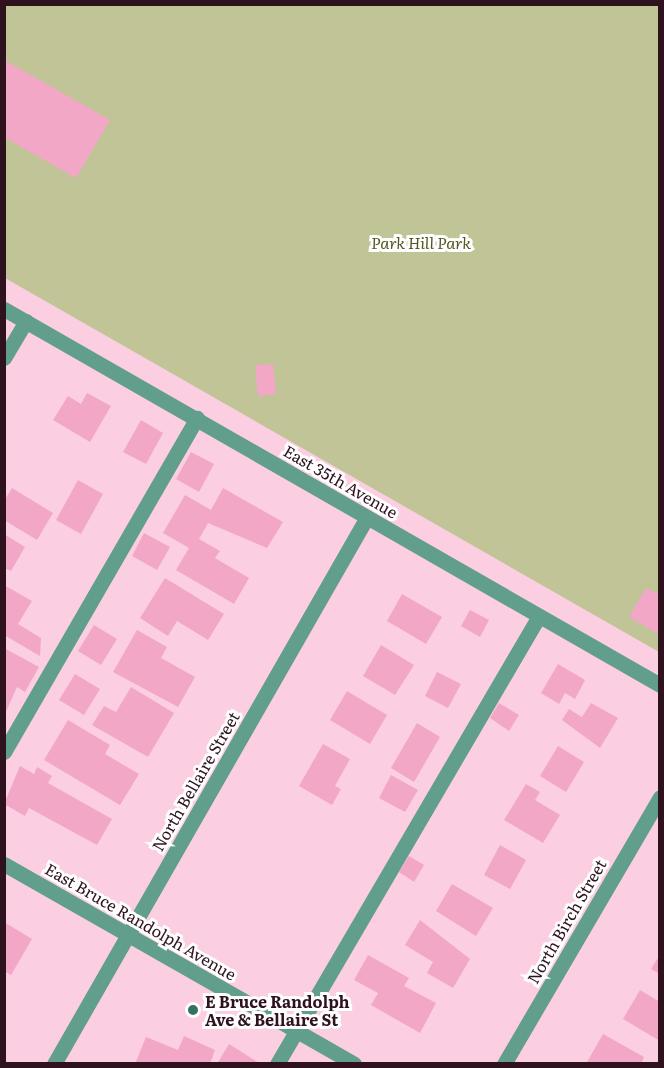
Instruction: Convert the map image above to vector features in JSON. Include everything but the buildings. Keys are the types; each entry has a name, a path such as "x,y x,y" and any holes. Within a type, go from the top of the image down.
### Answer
{"street":[{"name":"East 35th Avenue","path":"4,309 660,684"},
{"path":"4,358 26,321"},
{"path":"4,752 196,418"},
{"name":"North Bellaire Street","path":"54,1064 367,517"},
{"path":"277,1064 539,615"},
{"name":"North Birch Street","path":"504,1064 660,796"},
{"name":"East Bruce Randolph Avenue","path":"4,864 354,1064"}],"green space":[{"name":"Park Hill Park","path":"5,5 659,5 659,652 5,278"}],"place":[{"name":"E Bruce Randolph Ave & Bellaire St","path":"193,1010"}]}
